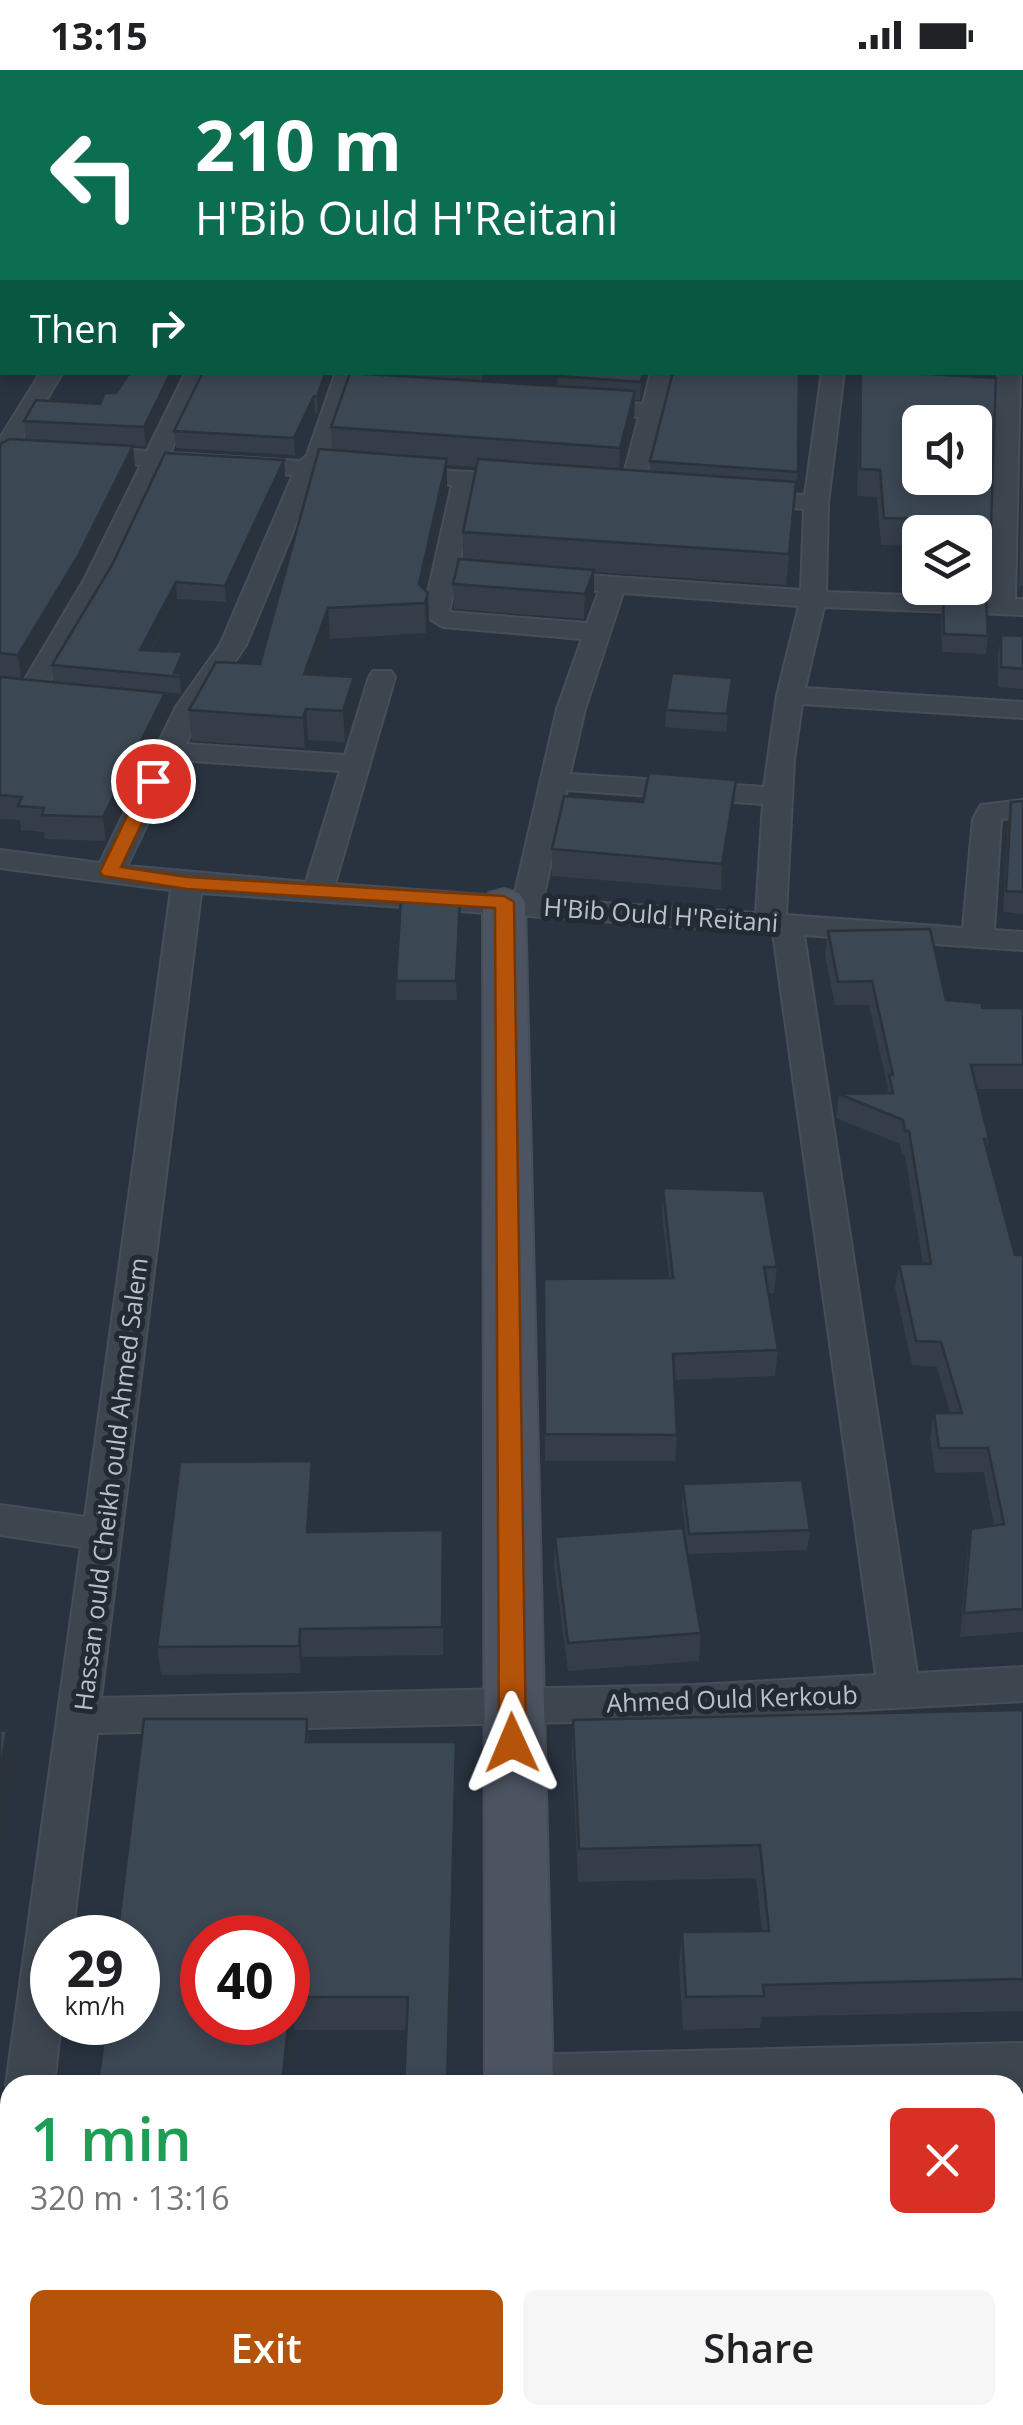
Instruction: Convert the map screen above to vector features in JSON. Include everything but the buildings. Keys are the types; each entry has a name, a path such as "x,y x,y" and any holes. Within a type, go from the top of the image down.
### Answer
{"street":[{"path":"2,452 50,375"},
{"path":"12,692 97,580 195,375"},
{"path":"632,489 661,375"},
{"path":"833,375 816,503 813,599 790,695 776,796 778,923 899,1691"},
{"path":"444,572 813,599 1012,606 1013,502 1003,377"},
{"path":"110,872 190,706 233,645 309,466 318,456 343,383"},
{"path":"562,404 651,411"},
{"path":"2,452 154,457 540,483"},
{"path":"466,478 435,612 443,619 597,632"},
{"path":"724,496 816,503"},
{"path":"519,2075 512,1706 515,903 555,781 571,709 614,583"},
{"path":"318,891 382,677"},
{"path":"12,692 66,694"},
{"path":"790,695 1023,710"},
{"path":"155,703 190,706"},
{"path":"168,751 356,764"},
{"path":"555,781 776,796"},
{"path":"978,936 988,819 992,811 1004,807 1023,809"},
{"name":"H'Bib Ould H'Reitani","path":"0,859 187,883 1023,940"},
{"name":"Hassan ould Cheikh ould Ahmed Salem","path":"31,2075 187,883"},
{"path":"0,1520 103,1535"},
{"name":"Ahmed Ould Kerkoub","path":"81,1716 512,1706 1023,1684"},
{"path":"708,2075 1023,2065"}],"route":[{"path":"153,781 110,872 187,883 504,902 512,1743"}]}
